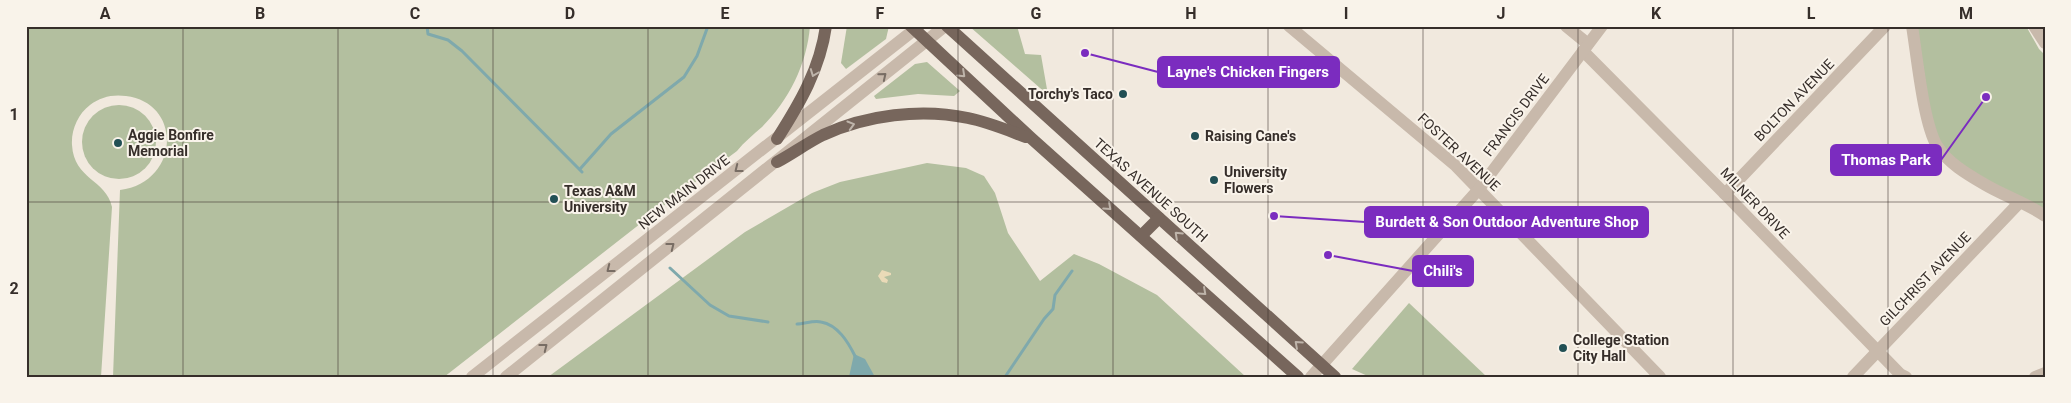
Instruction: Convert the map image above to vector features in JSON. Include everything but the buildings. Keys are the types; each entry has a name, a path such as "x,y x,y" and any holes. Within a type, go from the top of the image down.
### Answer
{"main road":[{"path":"777,139 808,87 821,54 826,26"},
{"name":"TEXAS AVENUE SOUTH","path":"946,26 1335,377"},
{"path":"915,28 926,41 1031,138 1298,377"},
{"path":"777,162 837,129 865,121 898,115 929,114 966,118 1031,138"},
{"path":"1141,236 1159,218"}],"street":[{"path":"506,377 946,26"},
{"name":"FOSTER AVENUE","path":"1289,26 1427,140 1478,189 1660,377"},
{"name":"MILNER DRIVE","path":"1566,26 1726,194 1906,377"},
{"name":"FRANCIS DRIVE","path":"1311,377 1478,189 1602,26"},
{"name":"BOLTON AVENUE","path":"1726,194 1885,26"},
{"path":"1912,26 1923,96 1930,126 1937,145 1953,164 1985,185 2019,203 2035,209 2045,216"},
{"path":"2034,26 2045,43"},
{"name":"NEW MAIN DRIVE","path":"472,377 777,139 915,28"},
{"name":"GILCHRIST AVENUE","path":"1853,377 2019,203"},
{"path":"552,314 566,329"},
{"path":"2035,377 2045,373"}],"green space":[{"path":"26,26 810,26 801,68 788,93 772,116 737,151 654,213 444,377 113,377 120,190 140,184 154,173 163,159 167,143 165,127 158,113 145,102 121,95 98,100 86,109 76,123 72,145 78,166 104,190 112,207 101,377 26,377"},
{"path":"847,26 889,26 886,39 846,69 841,63"},
{"path":"969,26 1017,26 1025,54 1041,55 1048,95"},
{"path":"1917,26 2026,26 2039,49 2045,55 2045,216 1957,164 1934,138"},
{"path":"927,62 960,91 954,96 918,94 876,99 874,96 915,64"},
{"path":"119,105 133,108 145,116 153,128 156,142 153,156 145,168 133,176 119,179 105,176 93,168 85,156 82,142 85,128 93,116 105,108"},
{"path":"927,163 966,168 984,176 995,193 1008,233 1040,281 1074,254 1099,264 1157,295 1246,377 548,377 745,232 812,193 840,182"},
{"path":"1409,303 1487,377 1370,377 1352,369"}],"sand":[{"path":"882,270 891,273 891,275 884,277 888,280 887,283 882,282 878,276"}],"water":[{"path":"854,354 865,359 875,377 849,377"}],"waterway":[{"path":"427,26 428,34 448,40 462,51 582,172"},
{"path":"580,169 611,134 684,77 697,56 708,26"},
{"path":"670,268 710,305 729,316 768,322"},
{"path":"1005,377 1044,319 1053,309 1055,295 1072,271"},
{"path":"797,324 812,322 827,324 837,330 846,340 855,356"}],"place":[{"name":"Layne's Chicken Fingers","path":"1085,53"},
{"name":"Torchy's Taco","path":"1123,94"},
{"name":"Thomas Park","path":"1986,97"},
{"name":"Raising Cane's","path":"1195,136"},
{"name":"Aggie Bonfire Memorial","path":"118,143"},
{"name":"University Flowers","path":"1214,180"},
{"name":"Texas A&M University","path":"554,199"},
{"name":"Burdett & Son Outdoor Adventure Shop","path":"1274,216"},
{"name":"Chili's","path":"1328,255"},
{"name":"College Station City Hall","path":"1563,348"}]}
